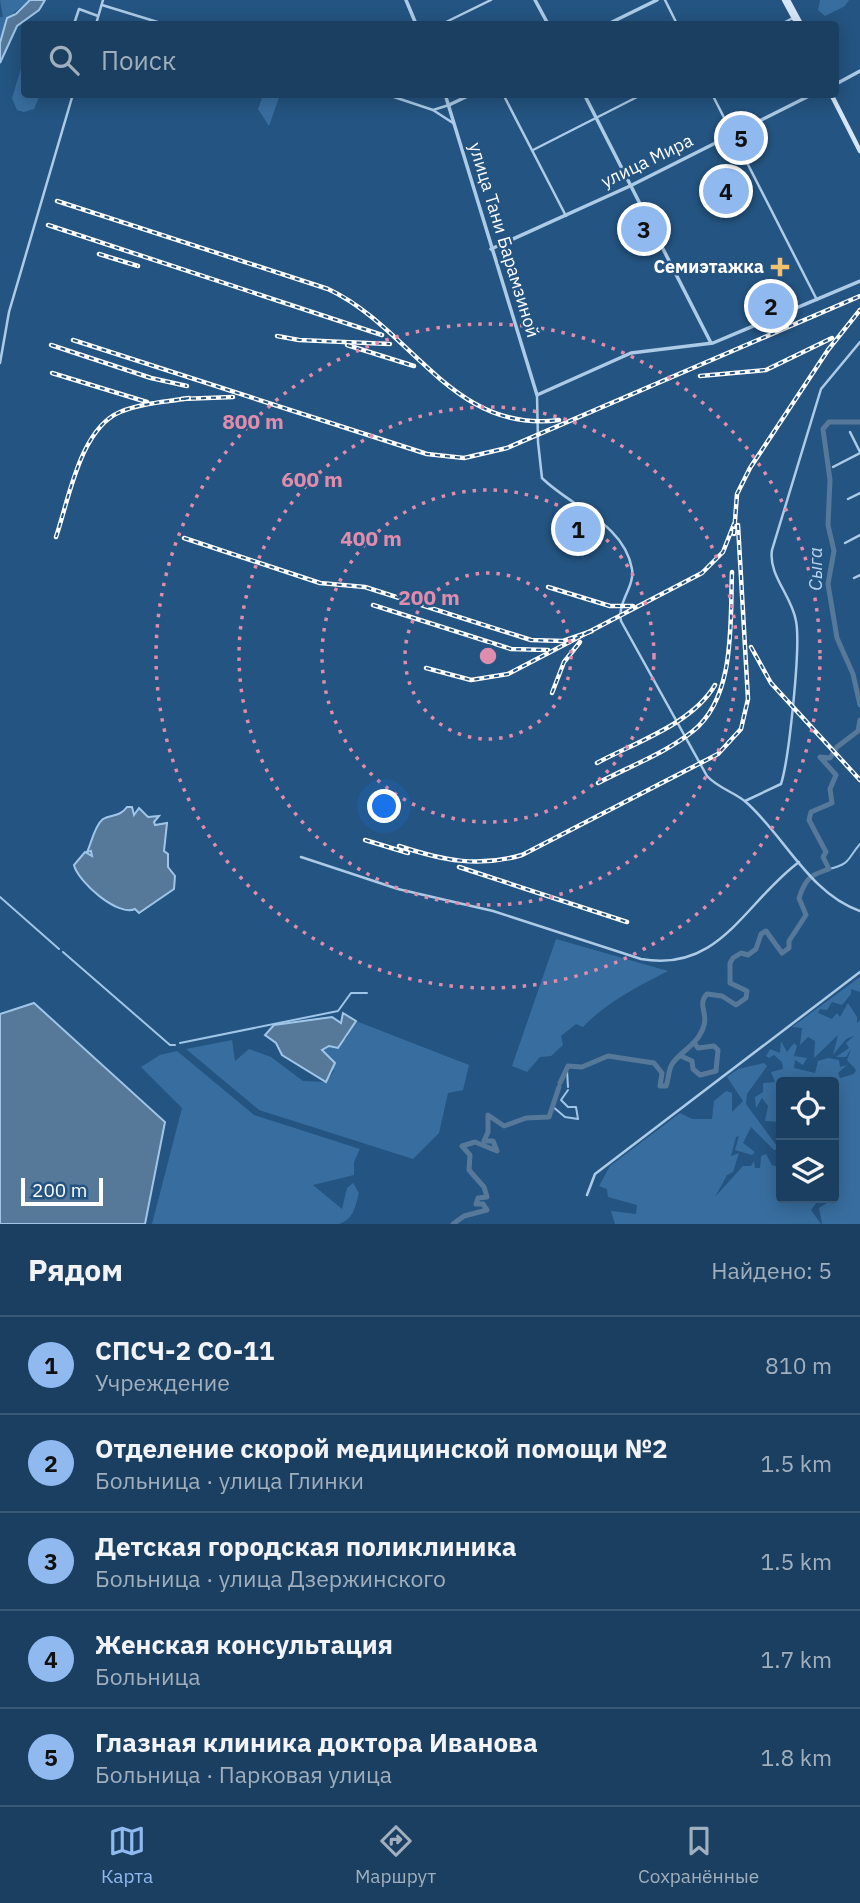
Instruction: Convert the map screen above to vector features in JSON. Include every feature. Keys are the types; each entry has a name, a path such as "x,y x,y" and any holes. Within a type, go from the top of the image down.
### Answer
{"main road":[{"path":"786,0 796,21"},
{"path":"786,0 797,21"},
{"path":"833,98 860,151"}],"street":[{"path":"97,21 103,0"},
{"path":"407,0 415,21"},
{"path":"448,21 491,0"},
{"path":"536,0 546,21"},
{"path":"616,21 657,0"},
{"path":"664,0 675,21"},
{"path":"102,5 154,21"},
{"path":"75,21 79,9 98,16"},
{"path":"787,21 793,18"},
{"path":"839,82 860,71"},
{"path":"0,363 9,312 72,98"},
{"path":"397,98 445,115 456,127"},
{"name":"улица Тани Барамзиной","path":"446,98 537,394"},
{"path":"433,110 464,98"},
{"path":"505,98 566,216"},
{"path":"586,98 711,344"},
{"path":"532,150 635,98"},
{"path":"714,98 817,300"},
{"name":"улица Мира","path":"491,249 630,186 805,98"},
{"path":"860,281 711,344 635,352 537,394 542,478 617,536 632,567 621,610 621,621 707,776 722,790 745,802 832,898 860,911"},
{"path":"745,802 781,784 793,697 796,617 772,567 772,550 821,389 860,342"},
{"path":"833,467 860,453 850,432"},
{"path":"848,499 860,493"},
{"path":"845,543 860,535"},
{"path":"853,578 860,575"},
{"path":"301,858 406,891 493,911 641,959 662,963 683,961 716,943 799,862"},
{"path":"587,1195 595,1174 860,972"}],"shaded area":[{"path":"0,0 30,0 7,18 0,43 0,17 3,17"},
{"path":"30,0 45,0 39,10 17,26 0,63 0,43 7,18 16,14"},
{"path":"820,0 849,0 845,6 825,16 818,10"},
{"path":"21,69 21,98 39,98 34,109 24,112 17,110 12,98"},
{"path":"262,98 279,98 269,126 258,109"},
{"path":"127,807 132,807 134,815 139,808 148,817 159,816 154,822 155,825 167,823 164,851 168,854 168,867 175,876 174,889 139,913 135,909 119,908 109,903 91,889 74,865 85,852 92,856 91,851 87,852 100,822"},
{"path":"556,939 668,971 612,1003 583,1027 576,1024 561,1036 563,1045 551,1056 540,1057 527,1072 512,1066"},
{"path":"860,977 860,992 851,989 851,994 842,1005 832,1002 827,1010 820,1009 818,1013 832,1019 837,1013 840,1017 848,1003 857,1017 857,1023 860,1020 860,1224 822,1224 819,1208 827,1203 839,1203 839,1077 776,1077 776,1122 765,1121 768,1106 762,1098 756,1108 755,1097 763,1092 763,1083 775,1082 771,1072 783,1069 782,1062 774,1055 769,1058 766,1056 770,1049 780,1053 781,1041 787,1052 794,1043 797,1046 794,1056 807,1058 803,1065 795,1060 794,1068 815,1073 818,1061 828,1058 839,1060 840,1067 847,1065 838,1073 840,1078 854,1074 856,1070 847,1060 851,1049 846,1057 836,1057 849,1048 846,1043 854,1036 846,1039 833,1055 838,1035 814,1058 815,1041 808,1037 800,1045 802,1028 792,1027"},
{"path":"34,1003 165,1122 145,1224 0,1224 0,1014"},
{"path":"343,1013 356,1021 338,1048 329,1046 322,1050 335,1063 326,1082 282,1055 276,1043 265,1035 274,1025 332,1017 341,1023"},
{"path":"356,1021 469,1065 463,1090 448,1093 439,1133 413,1159 259,1110 186,1049 232,1040 235,1061 249,1049 271,1057 303,1081 326,1082 334,1071 321,1050 346,1039"},
{"path":"177,1051 254,1115 360,1149 354,1162 354,1175 313,1185 342,1209 347,1188 353,1183 359,1193 348,1219 339,1224 152,1224 182,1108 141,1067 160,1055"},
{"path":"764,1063 767,1066 747,1094 746,1104 776,1145 776,1150 751,1127 743,1143 755,1152 752,1155 735,1150 739,1136 736,1137 731,1156 739,1153 733,1172 727,1175 715,1197 743,1166 751,1166 754,1161 755,1168 760,1168 761,1156 766,1154 772,1165 776,1166 776,1203 816,1203 811,1210 821,1224 615,1224 611,1211 636,1214 637,1205 608,1197 607,1189 599,1186 610,1166 680,1113 692,1119 712,1119 714,1101 726,1091 732,1093 732,1112 743,1101 727,1077 738,1069"}],"waterway":[{"name":"Сыга","path":"860,422 829,422 823,429 830,480 828,525 834,551 828,584 837,638 853,674 860,705"},
{"name":"Сыга","path":"560,1083 568,1066 582,1067 608,1056 654,1063 662,1073 660,1086 666,1086 672,1064 702,1032 705,1021 703,1002 707,994 722,996 736,1005 746,998 747,991 730,983 730,963 733,958 741,953 748,955 756,949 761,934 766,931 782,953 789,948 789,941 806,915 799,898 804,885 813,875 829,869 823,857 826,852 809,820 811,812 832,803 830,789 836,775 820,757 830,758 837,747 858,731 860,720"},
{"path":"829,869 845,863 860,844"},
{"path":"0,897 59,949"},
{"path":"63,952 170,1045 175,1045"},
{"path":"180,1043 338,1011 351,993 367,993"},
{"path":"681,1056 692,1061 693,1069 700,1075 716,1071 718,1050 714,1046 698,1048 695,1044"},
{"path":"567,1070 568,1087"},
{"name":"Сыга","path":"453,1224 464,1216 487,1210 483,1204 476,1204 478,1198 487,1197 484,1187 469,1170 470,1155 462,1146 475,1142 497,1151 493,1141 484,1141 488,1132 488,1115 504,1126 526,1118 549,1117 559,1087"},
{"path":"552,1106 565,1117 578,1119 576,1107 568,1107 561,1100 568,1090"}],"railway":[{"path":"57,201 328,289 358,306 461,395 490,411 522,420 559,420"},
{"path":"48,225 382,335"},
{"path":"99,254 138,266"},
{"path":"73,340 427,454 464,458 507,448 860,296"},
{"path":"734,534 737,494 750,468 828,350 860,310"},
{"path":"277,336 299,340 390,344"},
{"path":"700,376 766,370 832,338"},
{"path":"51,345 151,378 187,386"},
{"path":"347,345 414,366"},
{"path":"52,373 147,402"},
{"path":"181,399 233,397"},
{"path":"56,537 78,467 95,433 106,421 120,412 137,407 189,398"},
{"path":"426,668 471,680 508,674 702,573 723,552 734,524"},
{"path":"399,846 460,861 490,861 522,855 718,754 741,729 748,699 738,525"},
{"path":"184,538 320,583 365,587 531,640 563,641 592,631"},
{"path":"598,783 671,746 693,731 707,716 717,699 728,657 732,572"},
{"path":"548,587 610,606 633,606"},
{"path":"373,605 511,649 548,650"},
{"path":"552,693 564,662 580,642"},
{"path":"751,647 771,683 860,780"},
{"path":"597,763 678,721 705,699 715,685"},
{"path":"365,840 408,853"},
{"path":"459,867 627,922"}],"place":[{"name":"Глазная клиника доктора Иванова","path":"741,138"},
{"name":"Женская консультация","path":"726,191"},
{"name":"Детская городская поликлиника","path":"644,229"},
{"name":"Семиэтажка","path":"780,267"},
{"name":"Отделение скорой медицинской помощи №2","path":"771,306"},
{"name":"СПСЧ-2 СО-11","path":"578,529"}]}
